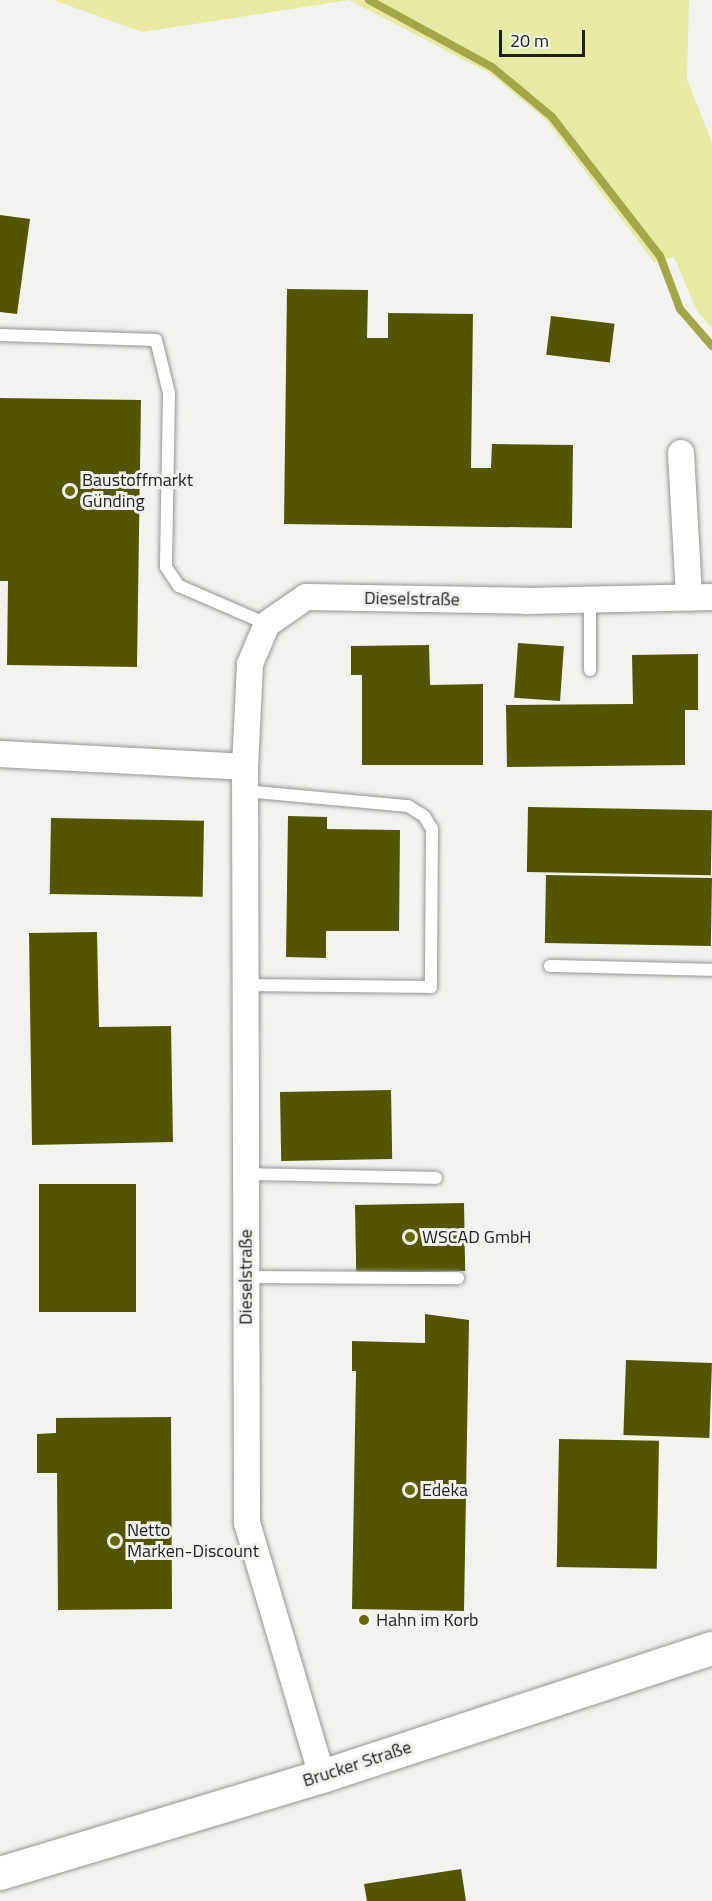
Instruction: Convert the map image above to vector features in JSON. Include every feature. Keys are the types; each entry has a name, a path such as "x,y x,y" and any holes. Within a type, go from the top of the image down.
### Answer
{"main road":[{"name":"Brucker Straße","path":"0,1873 322,1776 712,1648"}],"street":[{"path":"681,453 701,597"},
{"name":"Dieselstraße","path":"322,1776 247,1523 245,779 250,664 267,624 306,597 590,600 701,597"},
{"path":"0,754 245,779"}],"lane":[{"path":"0,335 156,340 169,393 166,567 179,586 267,624"},
{"path":"590,600 591,670"},
{"path":"245,779 408,806 424,816 432,829 431,987 246,985"},
{"path":"550,966 712,970"},
{"path":"246,1174 436,1178"},
{"path":"246,1277 458,1278"}],"green space":[{"path":"53,0 349,0 142,32"},
{"path":"349,0 689,0 687,79 712,143 712,328 697,311 674,257 654,262 546,120 491,74"}],"building":[{"path":"0,215 30,219 17,314 0,312"},
{"path":"287,289 368,290 367,338 388,338 388,313 473,314 471,468 491,468 492,444 573,445 572,528 284,524"},
{"path":"551,316 615,324 610,363 546,355"},
{"name":"Baustoffmarkt Günding","path":"0,398 141,400 137,667 7,665 8,581 0,581"},
{"path":"518,643 564,646 560,701 514,698"},
{"path":"429,645 430,685 483,684 483,765 362,765 362,675 351,675 351,646"},
{"path":"698,654 698,710 685,710 685,765 507,767 506,705 633,704 632,655"},
{"path":"528,807 712,810 711,875 527,872"},
{"path":"288,816 327,817 327,829 400,830 399,931 326,931 326,958 286,957"},
{"path":"51,818 204,821 203,897 50,894"},
{"path":"546,875 712,878 711,946 545,943"},
{"path":"97,932 99,1027 171,1026 173,1142 32,1145 29,933"},
{"path":"391,1090 392,1159 281,1161 280,1092"},
{"path":"39,1184 136,1184 136,1312 39,1312"},
{"name":"WSCAD GmbH","path":"464,1203 465,1271 356,1273 355,1205"},
{"name":"Edeka","path":"425,1314 469,1320 464,1611 352,1609 356,1371 352,1371 352,1341 425,1343"},
{"path":"626,1360 712,1363 709,1438 623,1435"},
{"name":"Netto Marken-Discount","path":"171,1417 172,1609 58,1610 57,1473 37,1473 37,1434 56,1433 56,1418"},
{"path":"559,1439 659,1441 657,1569 557,1567"},
{"path":"461,1869 466,1901 367,1901 364,1884"}],"waterway":[{"path":"369,0 492,67 552,117 660,256 680,309 712,346"}],"place":[{"name":"Baustoffmarkt Günding","path":"70,491"},
{"name":"WSCAD GmbH","path":"410,1237"},
{"name":"Edeka","path":"410,1490"},
{"name":"Netto Marken-Discount","path":"115,1541"},
{"name":"Hahn im Korb","path":"364,1620"}]}
